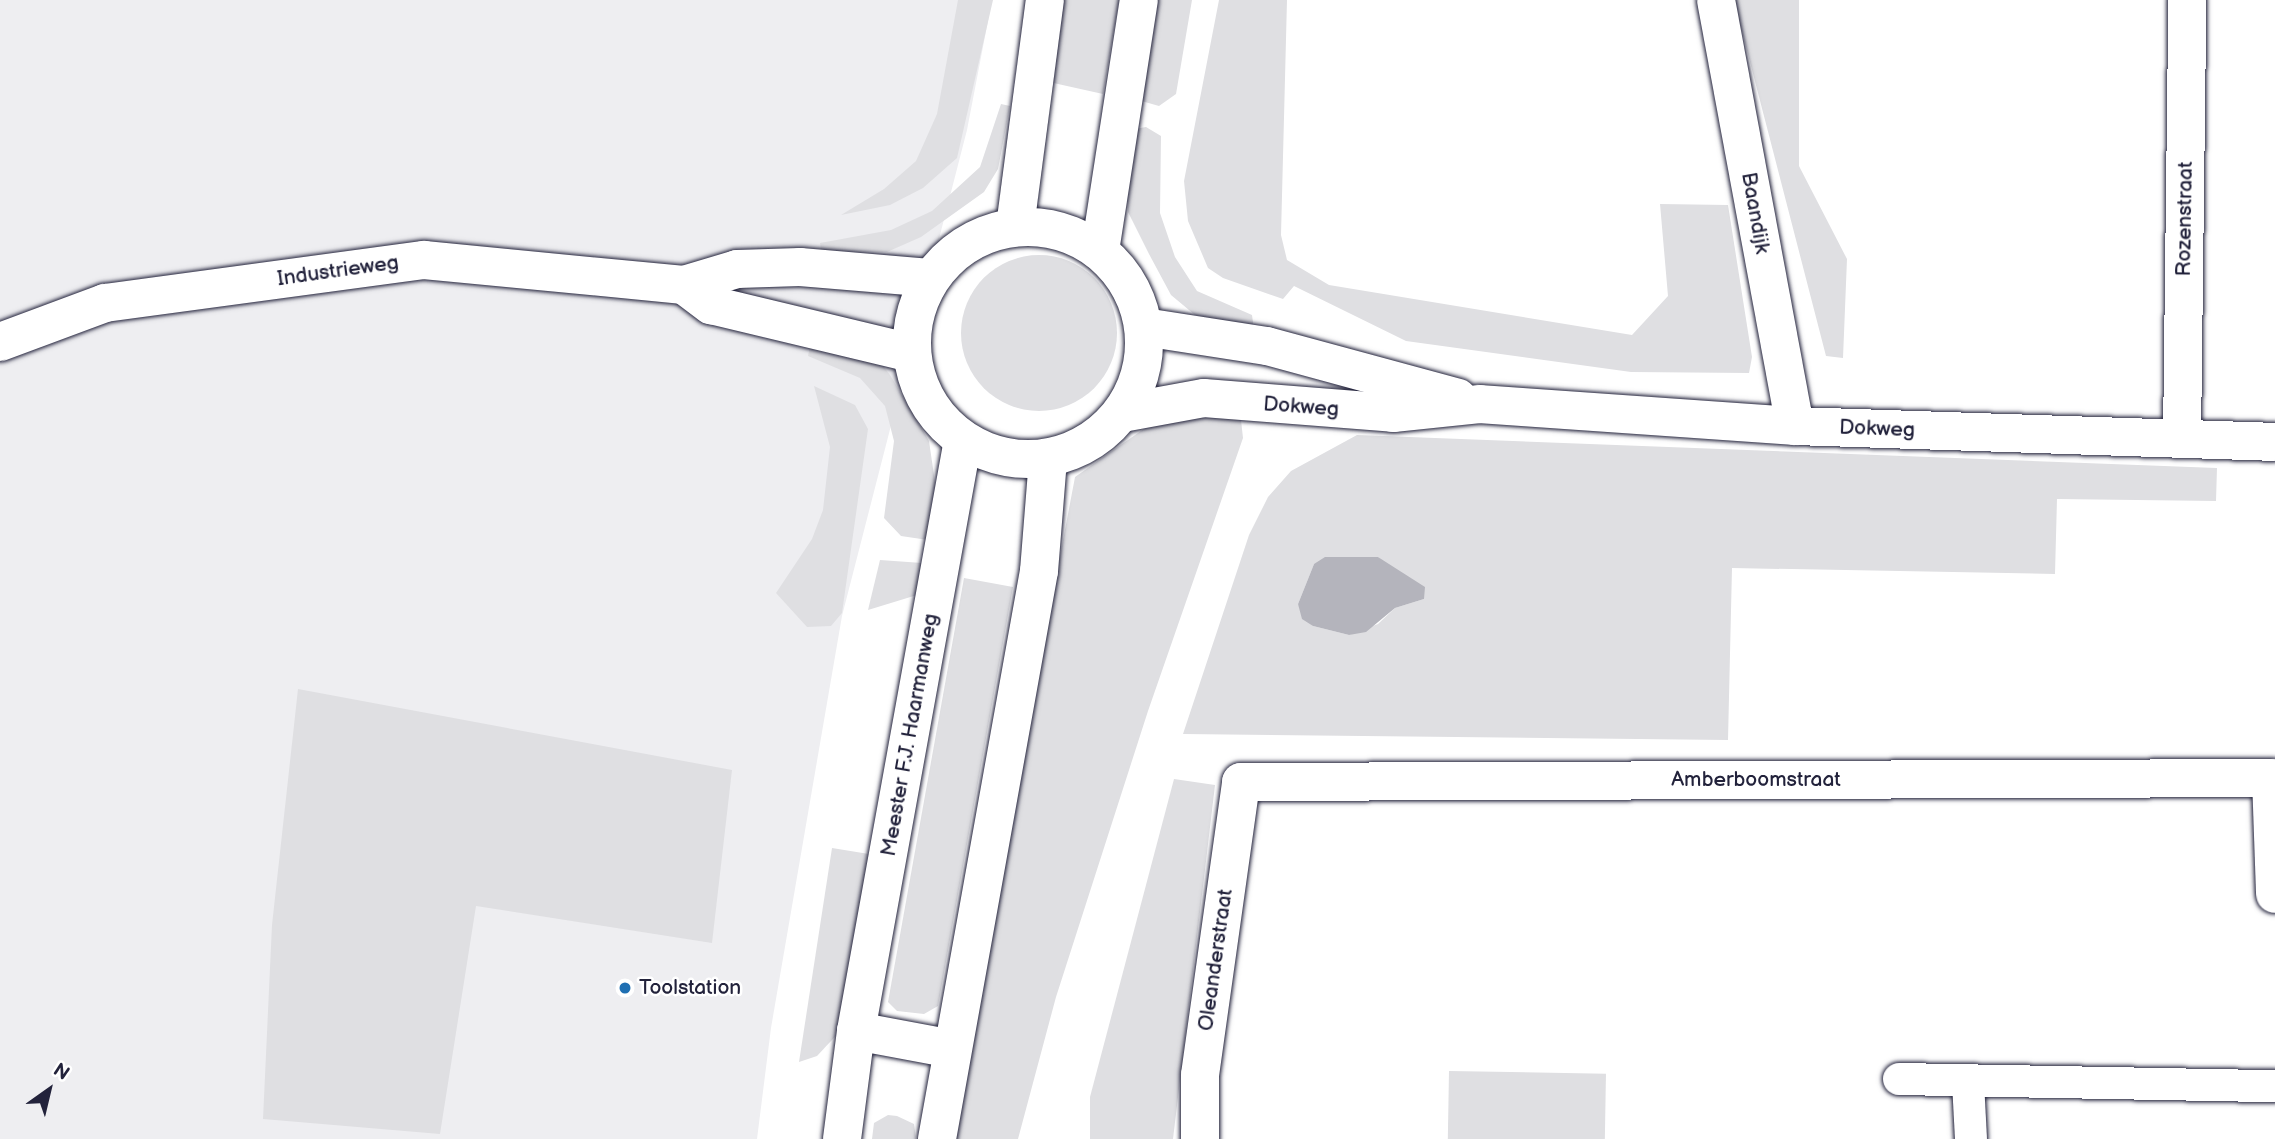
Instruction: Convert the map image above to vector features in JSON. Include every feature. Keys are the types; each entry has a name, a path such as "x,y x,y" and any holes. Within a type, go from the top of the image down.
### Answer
{"street":[{"path":"1014,227 1045,0"},
{"path":"1100,251 1139,0"},
{"name":"Baandijk","path":"1716,0 1795,426"},
{"name":"Rozenstraat","path":"2182,439 2187,0"},
{"path":"1014,227 1060,231 1100,251 1129,285 1144,327 1142,372 1122,413 1090,443 1048,459 1003,458 962,440 927,402 911,353 915,313 930,278 966,244 1014,227"},
{"name":"Industrieweg","path":"0,342 105,303 424,260 684,285 737,269 800,267 930,278"},
{"path":"684,285 711,305 911,353"},
{"name":"Dokweg","path":"1144,327 1267,346 1480,404"},
{"name":"Dokweg","path":"1122,413 1204,398 1393,413 1480,404 1795,426 2275,442"},
{"name":"Meester F.J. Haarmanweg","path":"842,1139 856,1031 962,440"},
{"path":"937,1139 1039,570 1048,459"},
{"name":"Amberboomstraat","path":"1241,782 2271,778 2275,894"},
{"name":"Oleanderstraat","path":"1200,1139 1200,1075 1241,782"},
{"path":"856,1031 952,1049"}],"lane":[{"path":"1899,1079 2275,1086"},
{"path":"1969,1082 1971,1139"}],"shaded area":[{"path":"0,0 992,0 967,130 842,616 771,1028 757,1139 0,1139"},
{"path":"958,0 993,0 957,158 923,188 890,205 841,215 884,189 916,161 937,114"},
{"path":"1064,0 1119,0 1103,94 1049,82"},
{"path":"1156,0 1192,0 1176,94 1159,106 1138,100"},
{"path":"1219,0 1287,0 1281,235 1287,260 1329,285 1632,335 1668,296 1660,204 1728,205 1752,357 1749,373 1631,372 1406,341 1294,286 1283,299 1223,278 1208,268 1188,221 1184,181"},
{"path":"1734,0 1799,0 1799,166 1847,259 1843,358 1826,356"},
{"path":"1001,104 1010,106 998,169 984,192 921,237 887,252 821,251 820,243 891,230 932,211 980,167"},
{"path":"1146,127 1161,136 1160,213 1175,257 1197,291 1252,315 1254,329 1195,315 1171,295 1149,254 1128,212 1126,173 1135,129"},
{"path":"1039,255 1069,261 1094,278 1111,303 1117,333 1111,363 1094,388 1069,405 1039,411 1009,405 984,388 967,363 961,333 967,303 984,278 1009,261"},
{"path":"810,345 881,363 890,375 929,441 936,489 928,540 901,536 884,518 894,441 885,406 860,378 808,356"},
{"path":"814,386 855,405 868,429 842,613 831,626 807,627 776,593 812,539 823,510 830,447"},
{"path":"1202,413 1241,420 1243,438 1148,711 1056,997 1018,1139 950,1139 1075,477 1148,426"},
{"path":"1357,435 2217,468 2216,501 2057,499 2055,574 1732,568 1728,740 1183,734 1249,535 1268,497 1291,471","holes":["1378,557 1424,599 1395,608 1378,624 1349,635 1313,626 1298,604 1314,564"]},
{"path":"1325,557 1378,557 1425,587 1424,599 1395,608 1366,632 1349,635 1313,626 1302,619 1298,604 1314,564"},
{"path":"880,560 922,563 917,595 868,610"},
{"path":"964,578 1013,587 938,1006 924,1014 897,1011 888,1002"},
{"path":"298,689 732,770 712,943 476,906 440,1134 263,1119 272,925"},
{"path":"1174,779 1215,785 1173,1139 1090,1139 1090,1097"},
{"path":"832,848 875,855 845,1026 817,1056 799,1062"},
{"path":"1449,1071 1606,1074 1605,1139 1448,1139"},
{"path":"888,1115 914,1124 916,1139 872,1139 874,1123"}],"place":[{"name":"Toolstation","path":"625,988"}]}
